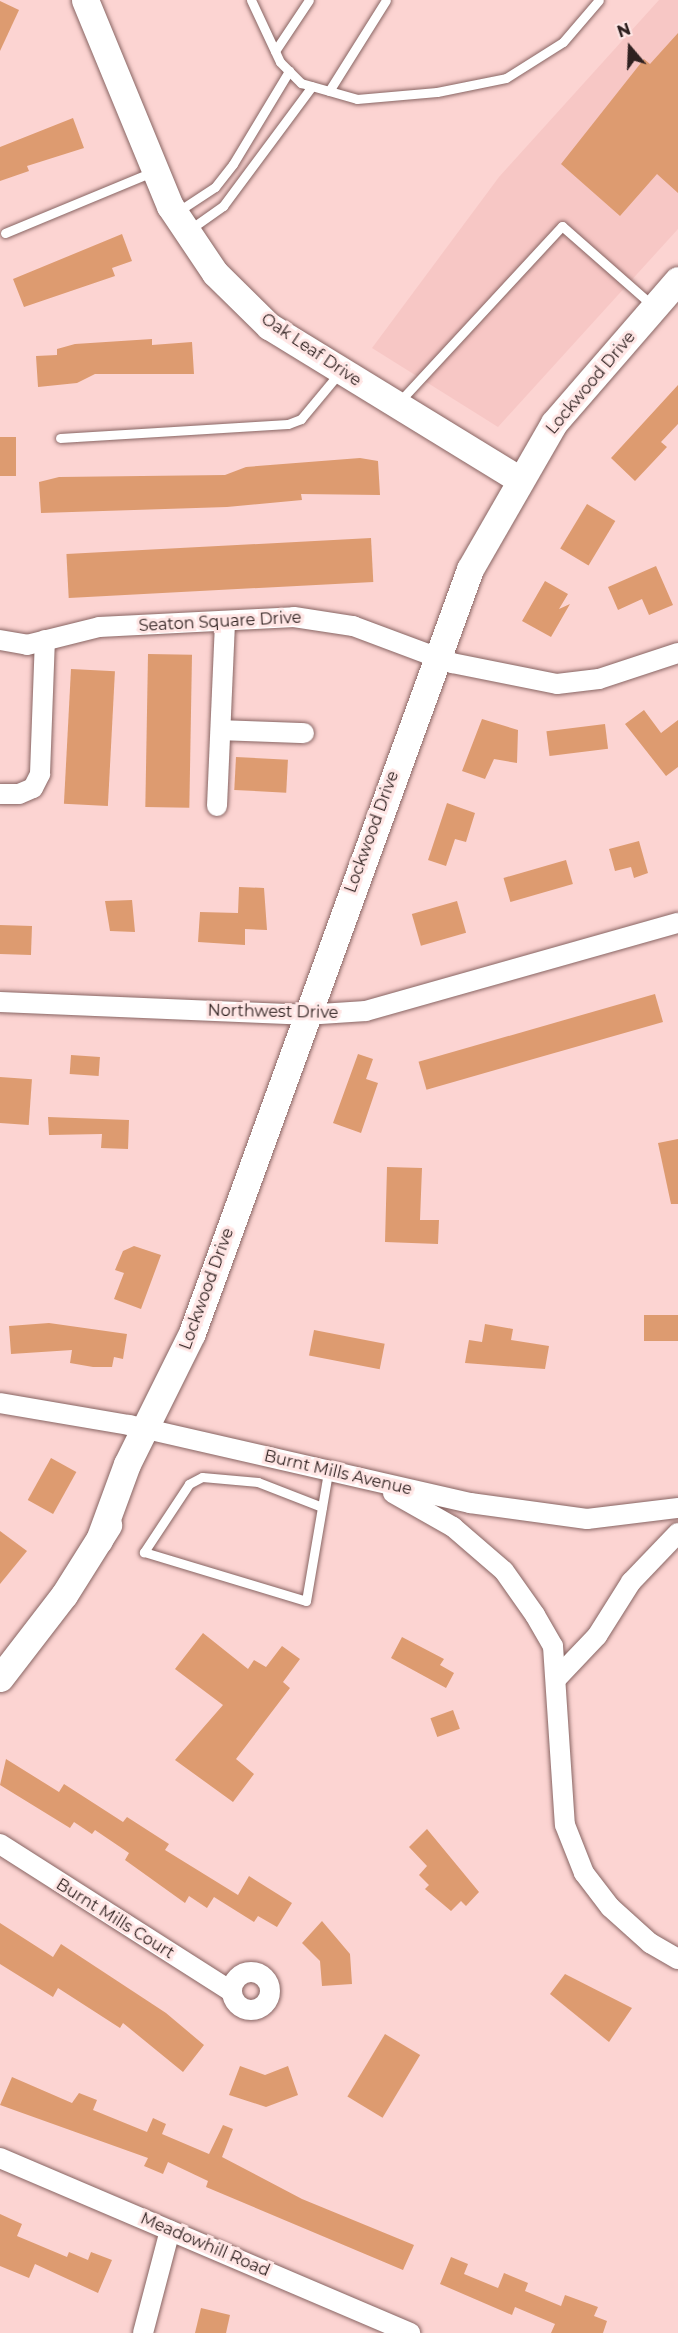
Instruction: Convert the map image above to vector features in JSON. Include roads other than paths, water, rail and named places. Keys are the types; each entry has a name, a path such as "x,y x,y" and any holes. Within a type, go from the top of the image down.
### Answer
{"street":[{"name":"Oak Leaf Drive","path":"85,0 155,170 181,222 215,273 269,326 340,372 520,480"},
{"name":"Lockwood Drive","path":"0,1678 99,1540 142,1471 148,1430 192,1333 435,658 470,569 554,423 678,280"},
{"name":"Seaton Square Drive","path":"0,640 27,645 99,627 323,619 435,658 557,684 599,679 678,653"},
{"path":"217,806 225,621"},
{"path":"0,794 19,794 33,788 40,774 45,640"},
{"path":"221,730 303,733"},
{"name":"Northwest Drive","path":"0,1002 305,1016 366,1011 678,923"},
{"name":"Burnt Mills Avenue","path":"0,1404 148,1430 375,1483 587,1519 678,1508"},
{"path":"375,1483 453,1527 504,1571 553,1646 558,1677 565,1825 584,1873 610,1907 650,1943 678,1959"},
{"path":"558,1677 597,1636 631,1582 678,1533"},
{"name":"Burnt Mills Court","path":"0,1844 231,1990"},
{"name":"Meadowhill Road","path":"0,2158 410,2333"},
{"path":"143,2333 170,2230"}],"lane":[{"path":"251,0 275,51 289,71 312,86 357,99 437,92 506,78 563,42 599,0"},
{"path":"275,51 309,0"},
{"path":"329,91 386,0"},
{"path":"181,222 215,188 233,164 289,71"},
{"path":"181,222 223,206 312,86"},
{"path":"4,233 155,170"},
{"path":"396,405 562,226 654,307"},
{"path":"60,438 288,424 301,419 340,372"},
{"path":"322,1508 258,1482 202,1477 189,1484 144,1552 306,1601 322,1508 328,1472"}]}
